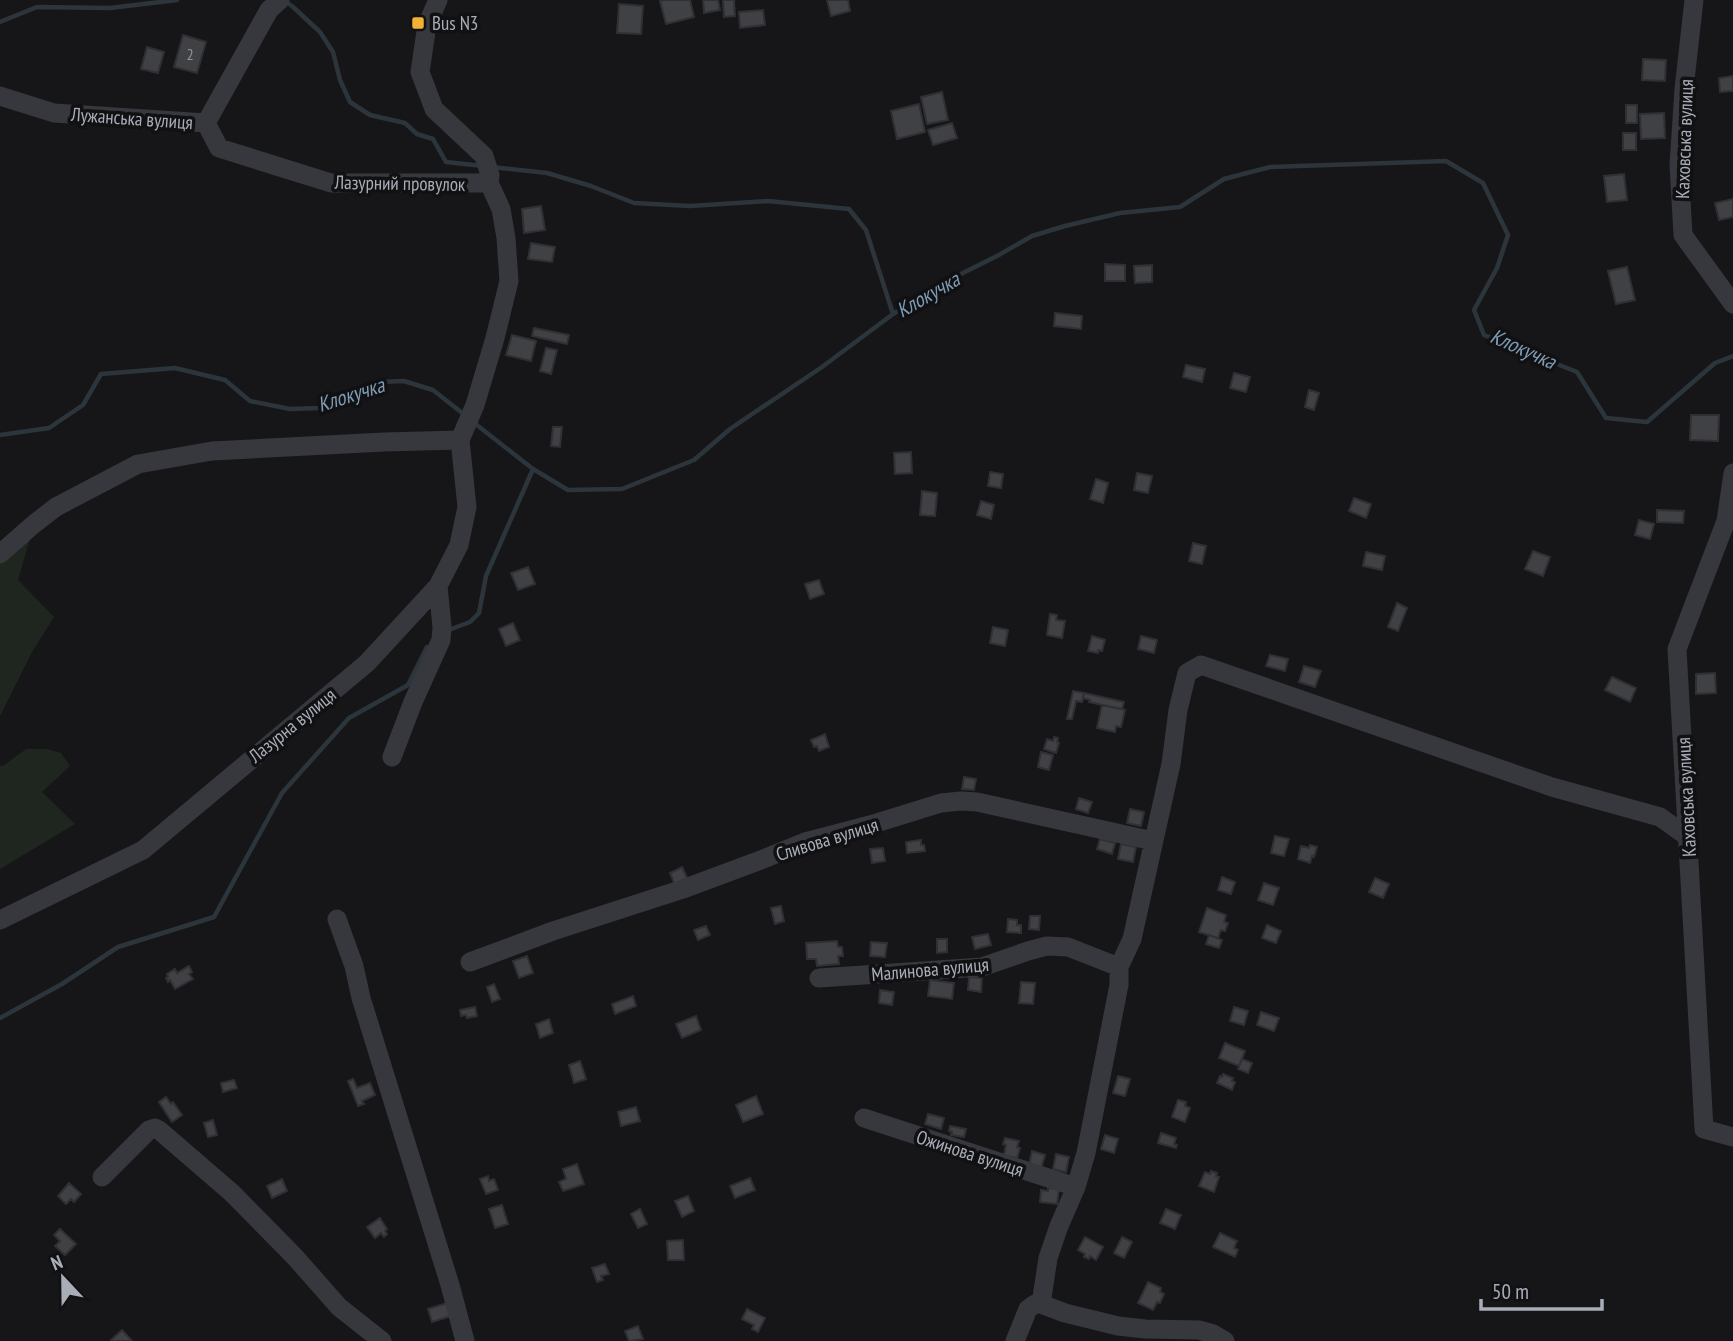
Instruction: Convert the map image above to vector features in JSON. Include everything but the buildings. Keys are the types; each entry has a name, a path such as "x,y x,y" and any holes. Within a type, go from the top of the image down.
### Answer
{"street":[{"path":"0,554 56,507 138,464 212,451 384,442 463,432 475,405 509,281 501,209 489,179 484,156 434,109 420,72 427,25 438,0"},
{"name":"Каховська вулиця","path":"1694,0 1679,165 1683,235 1733,303"},
{"name":"Лужанська вулиця","path":"0,96 54,113 206,123 274,5"},
{"name":"Лазурний провулок","path":"206,123 219,148 331,183 489,179"},
{"name":"Лазурна вулиця","path":"0,920 143,849 367,663 438,586 459,545 467,507 463,432"},
{"name":"Каховська вулиця","path":"1733,473 1726,521 1677,649 1704,1129 1733,1137"},
{"path":"392,757 442,633 438,586"},
{"path":"1041,1304 1048,1258 1076,1187 1090,1138 1119,985 1119,967 1132,939 1171,764 1178,710 1187,673 1201,665 1552,787 1660,817 1688,837"},
{"name":"Сливова вулиця","path":"470,962 553,931 683,889 805,842 941,803 977,802 1153,841"},
{"path":"337,919 354,966 365,1011 466,1341"},
{"name":"Малинова вулиця","path":"819,978 982,967 1047,946 1068,947 1119,967"},
{"name":"Ожинова вулиця","path":"863,1118 1076,1187"},
{"path":"103,1177 149,1130 159,1130 241,1202 339,1307 382,1341"},
{"path":"1015,1341 1028,1309 1035,1304 1118,1326 1199,1330 1225,1341"}],"shaded area":[{"path":"20,523 31,535 18,580 54,617 32,652 0,716 0,545"},
{"path":"26,749 47,749 61,753 70,766 42,792 75,824 0,869 0,766"}],"waterway":[{"path":"0,22 37,7 110,8 177,0"},
{"path":"286,2 320,32 333,52 340,80 350,102 370,115 405,123 417,134 433,139 446,162 483,166"},
{"name":"Клокучка","path":"473,422 533,469 568,490 622,489 694,460 730,429 822,367 893,314 951,279 1032,236 1120,213 1180,207 1224,179 1270,167 1446,161 1483,183 1508,235 1497,268 1474,310 1484,335 1577,372 1606,418 1647,422 1715,363 1733,356"},
{"path":"492,167 547,173 634,203 690,206 768,201 849,209 866,230 893,314"},
{"name":"Клокучка","path":"0,435 49,428 83,405 101,374 175,368 225,380 250,401 290,409 319,408 378,382 404,381 433,390 466,416"},
{"path":"446,631 470,622 479,613 486,576 533,469"},
{"path":"0,1018 62,984 118,947 214,917 282,793 349,718 408,685 427,647"}],"place":[{"name":"Bus N3","path":"418,23"}]}
